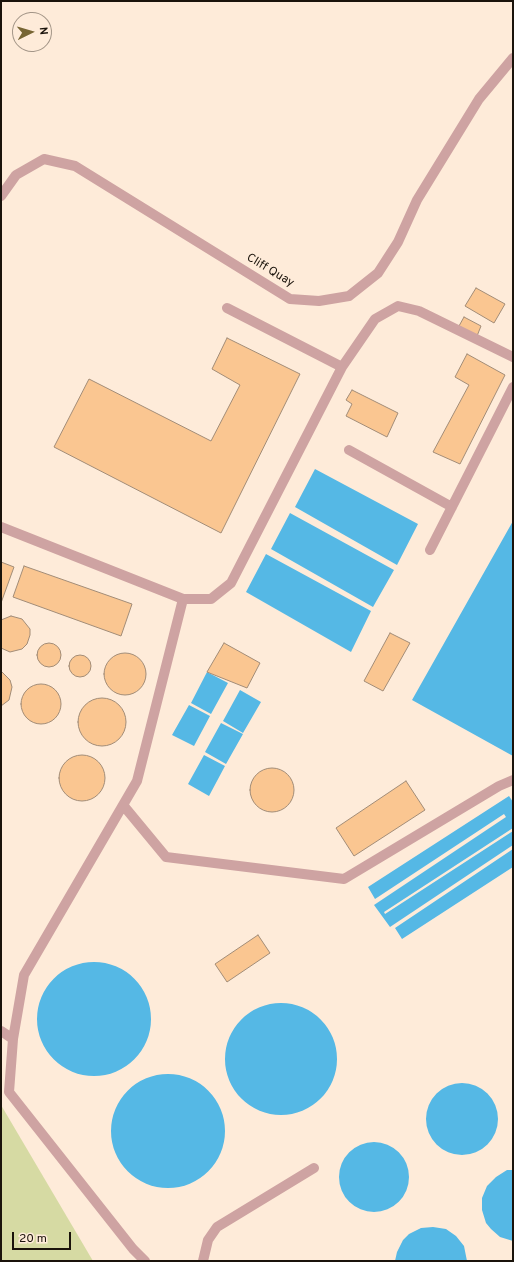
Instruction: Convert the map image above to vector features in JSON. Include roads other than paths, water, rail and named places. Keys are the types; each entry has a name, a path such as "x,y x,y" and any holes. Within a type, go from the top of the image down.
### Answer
{"lane":[{"name":"Cliff Quay","path":"1,196 16,175 44,159 75,166 290,299 319,301 349,296 378,273 398,242 417,200 475,106 513,58"},
{"path":"1,527 183,599 211,599 231,584 342,367 375,319 398,306 419,311 513,357"},
{"path":"227,308 342,367"},
{"path":"430,550 513,387"},
{"path":"349,450 452,507"},
{"path":"146,1261 133,1249 9,1092 13,1039 24,975 137,781 183,599"},
{"path":"123,805 166,857 344,879 499,786 513,780"},
{"path":"1,1031 13,1039"},
{"path":"203,1261 208,1240 217,1227 314,1168"}],"water":[{"path":"315,469 418,524 397,565 295,507"},
{"path":"290,513 394,570 373,607 271,549"},
{"path":"513,521 513,756 412,700"},
{"path":"266,554 371,611 351,652 246,592"},
{"path":"207,672 228,683 211,714 191,703"},
{"path":"240,690 261,702 243,733 223,721"},
{"path":"189,705 210,716 194,746 172,735"},
{"path":"221,723 243,734 226,764 205,752"},
{"path":"204,755 225,766 209,796 188,784"},
{"path":"509,796 513,802 513,828 384,912 385,914 513,831 513,845 390,927 374,905 506,817 504,814 375,899 368,887"},
{"path":"513,849 513,867 402,939 395,928"},
{"path":"94,962 116,966 134,979 147,997 151,1019 147,1041 134,1059 116,1072 94,1076 72,1072 54,1059 41,1041 37,1019 41,997 54,979 72,966"},
{"path":"281,1003 302,1007 320,1020 333,1038 337,1059 333,1080 320,1098 302,1111 281,1115 260,1111 242,1098 229,1080 225,1059 229,1038 242,1020 260,1007"},
{"path":"168,1074 179,1075 190,1079 208,1091 220,1109 224,1120 224,1142 220,1153 208,1171 190,1183 179,1187 168,1188 157,1187 146,1183 128,1171 116,1153 112,1142 111,1131 112,1120 116,1109 128,1091 146,1079 157,1075"},
{"path":"462,1083 482,1089 492,1099 498,1119 492,1139 482,1149 462,1155 442,1149 432,1139 426,1119 432,1099 442,1089"},
{"path":"367,1142 381,1142 394,1148 403,1157 407,1163 409,1177 407,1191 399,1202 388,1210 381,1212 367,1212 360,1210 349,1202 341,1191 339,1184 339,1170 341,1163 349,1152 360,1144"},
{"path":"507,1170 513,1170 513,1241 500,1237 491,1229 486,1223 482,1210 482,1198 487,1186 496,1177"},
{"path":"433,1227 446,1229 456,1236 464,1246 467,1261 395,1261 397,1252 403,1240 409,1234 421,1228"}]}
